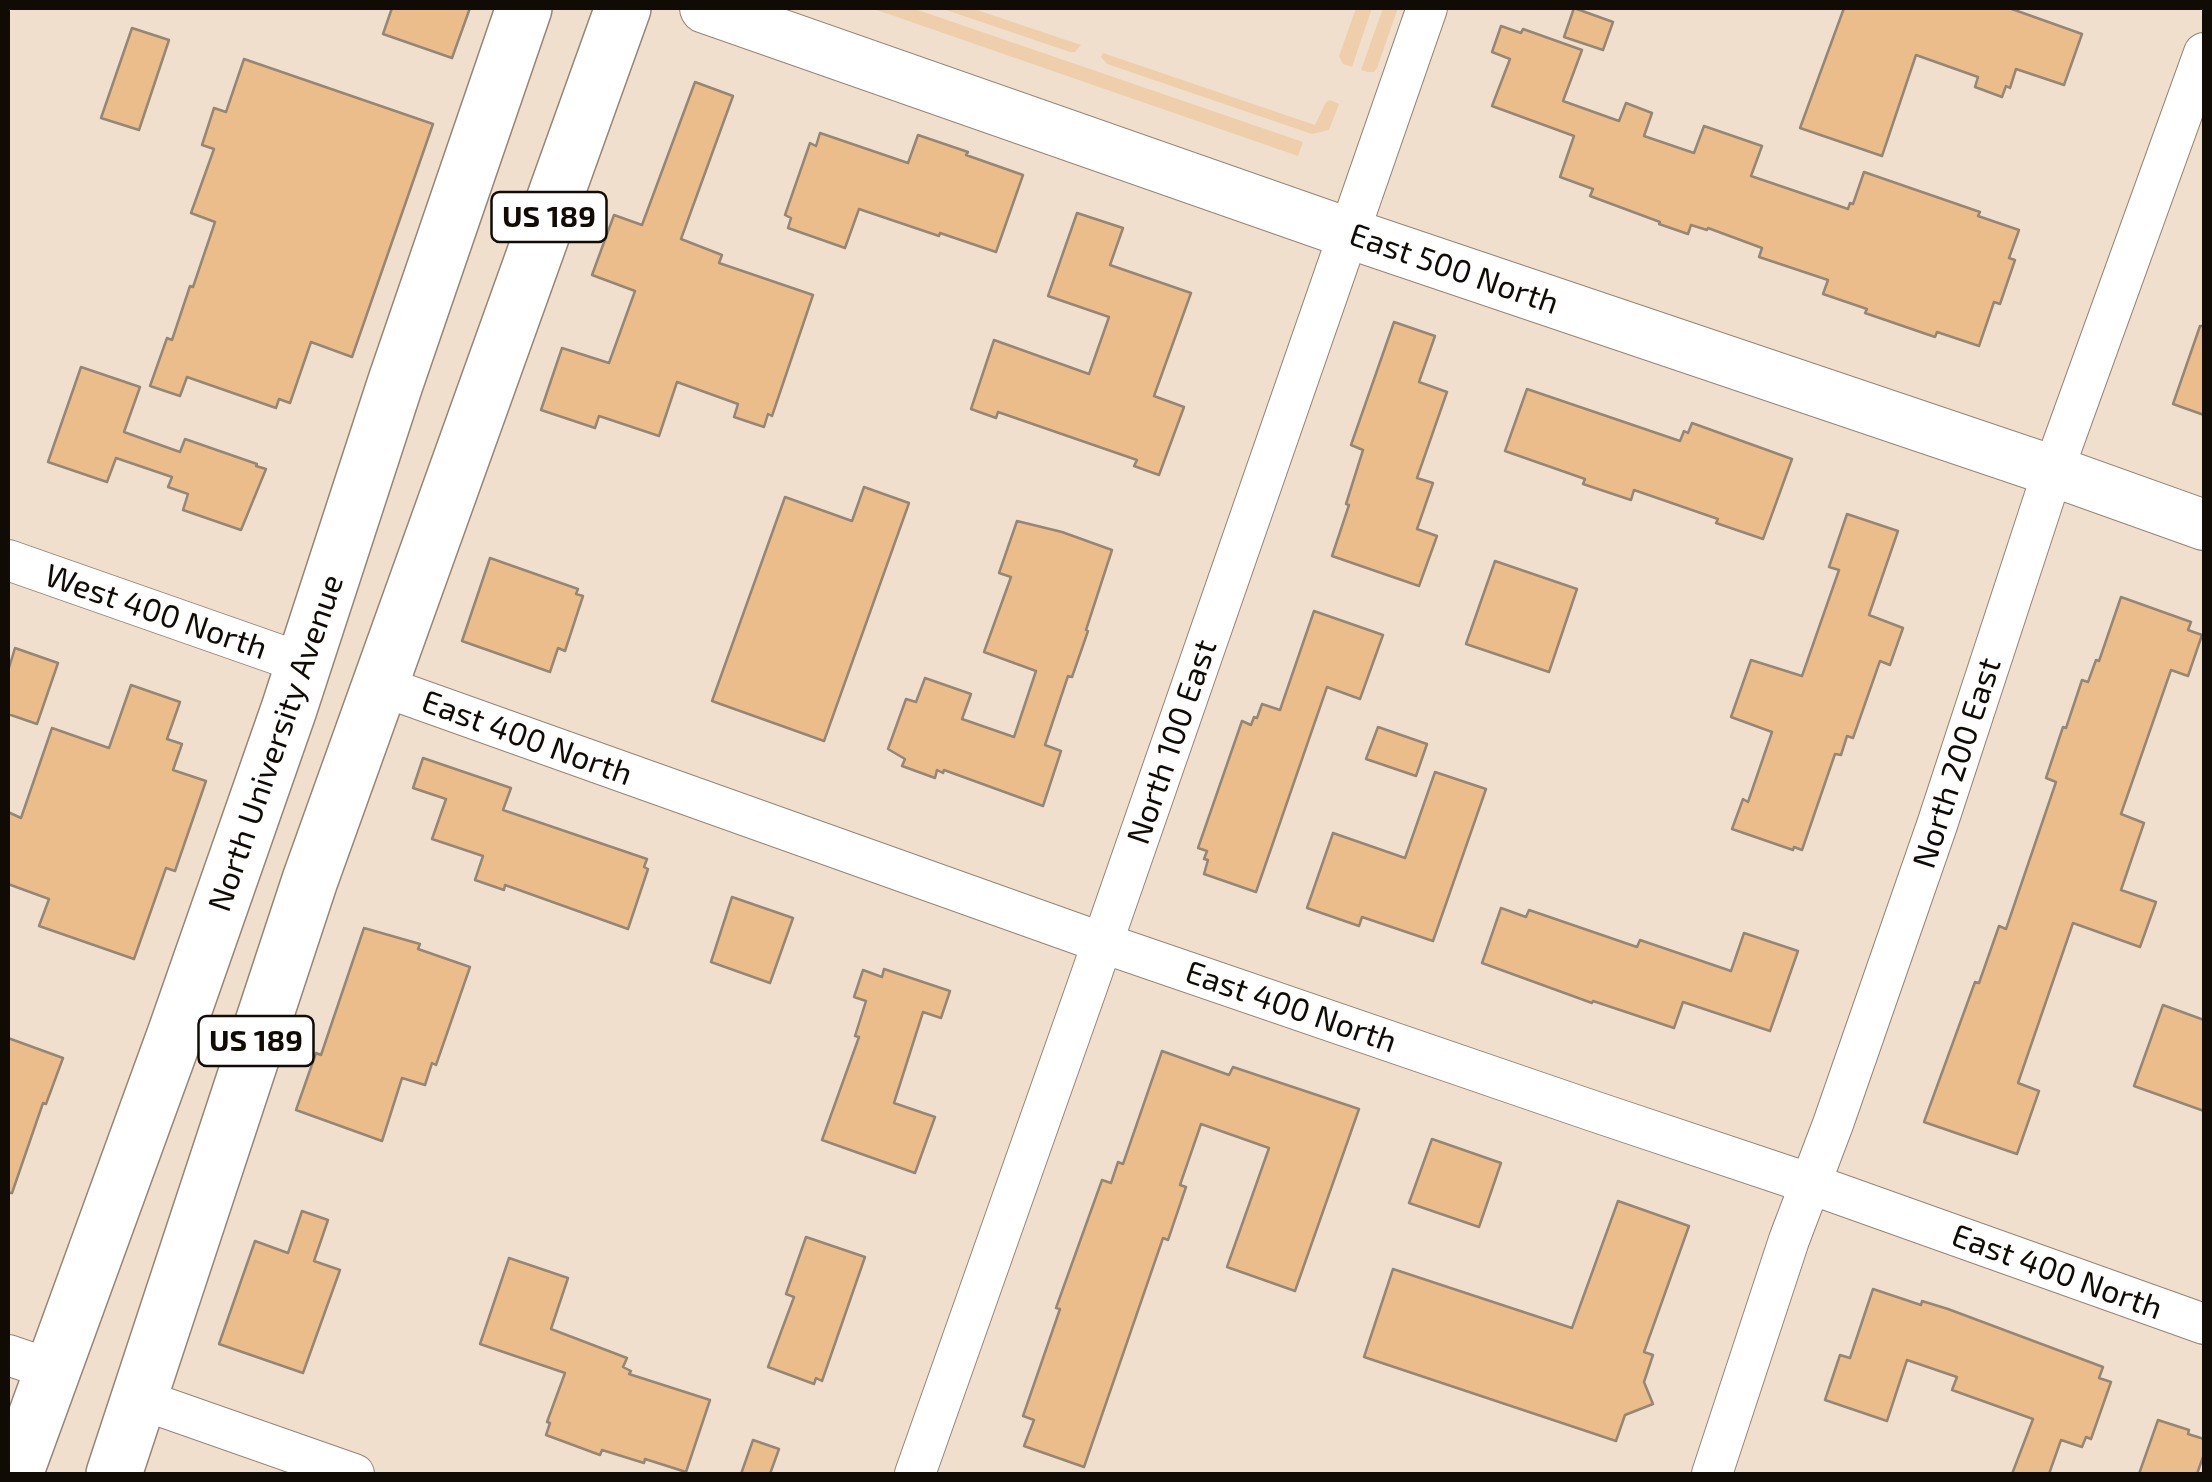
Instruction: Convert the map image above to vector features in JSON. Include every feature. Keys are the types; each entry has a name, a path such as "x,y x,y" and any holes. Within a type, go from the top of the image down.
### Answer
{"highway":[{"name":"North University Avenue","path":"15,1474 30,1363 176,1032 305,664 524,8"},
{"name":"US 189","path":"114,1474 204,1210 266,1008 623,8"}],"street":[{"name":"East 500 North","path":"705,8 1348,233 2204,525"},
{"name":"North 100 East","path":"915,1474 1427,8"},
{"name":"North 200 East","path":"1712,1474 1937,825 2054,471 2204,53"},
{"name":"West 400 North","path":"8,560 305,664"},
{"name":"East 400 North","path":"380,685 1103,942 1812,1184 2204,1324"},
{"path":"140,1398 354,1474"}],"shaded area":[{"path":"871,8 912,8 1303,142 1298,156"},
{"path":"940,8 971,8 1081,45 1070,52"},
{"path":"1356,8 1372,8 1352,67 1343,64 1339,56"},
{"path":"1383,8 1398,8 1377,68 1374,72 1361,70"},
{"path":"1103,53 1315,125 1326,102 1339,104 1329,130 1312,134 1107,64 1101,57"}],"building":[{"path":"392,8 470,8 452,58 383,34"},
{"path":"1574,8 1613,22 1603,50 1564,37"},
{"path":"1844,8 2009,8 2082,34 2064,85 2016,69 2010,88 2006,86 2002,97 1975,87 1978,77 1916,55 1882,156 1800,128"},
{"path":"1501,26 1521,33 1523,29 1582,50 1563,101 1619,121 1626,103 1652,113 1644,136 1694,153 1704,126 1762,146 1751,176 1848,209 1864,172 1980,212 1978,216 2019,230 2009,258 2015,260 2000,304 1994,302 1979,346 1937,332 1935,337 1865,313 1867,309 1823,294 1828,280 1759,257 1762,248 1708,228 1691,225 1688,234 1659,224 1590,196 1593,189 1560,177 1574,136 1492,106 1510,59 1492,52"},
{"path":"132,28 169,40 139,130 101,118"},
{"path":"244,59 433,124 352,357 311,342 290,403 279,399 276,408 187,377 180,396 150,386 167,338 172,340 215,222 191,213 214,149 202,145 214,108 226,112"},
{"path":"695,82 733,96 681,239 722,255 719,263 813,295 772,416 768,414 764,427 734,417 738,404 677,382 659,436 599,416 595,428 541,410 562,348 609,363 635,291 592,275 614,215 642,225"},
{"path":"820,133 908,163 918,135 1023,175 996,252 859,209 845,248 788,228 791,218 785,215 810,143 816,146"},
{"path":"1077,213 1123,228 1110,265 1191,293 1154,396 1184,407 1159,475 1134,466 1137,460 998,412 996,418 971,409 994,340 1089,374 1109,317 1048,296"},
{"path":"1394,322 1435,336 1419,382 1447,392 1417,478 1433,483 1417,529 1437,536 1419,586 1332,556 1363,450 1351,445"},
{"path":"2200,326 2204,326 2204,415 2173,404"},
{"path":"81,367 140,387 124,432 180,452 185,439 266,469 241,530 183,510 188,494 168,487 172,477 116,458 107,482 48,462"},
{"path":"1527,389 1680,441 1692,423 1792,459 1763,539 1634,490 1631,500 1583,484 1585,479 1505,451"},
{"path":"864,487 909,503 824,741 712,701 785,497 852,521"},
{"path":"1847,514 1898,531 1869,615 1903,628 1890,665 1880,661 1853,738 1847,736 1841,755 1835,754 1802,850 1793,850 1732,829 1743,799 1748,802 1772,732 1731,717 1751,660 1802,676 1839,570 1829,567"},
{"path":"1017,521 1112,550 1088,631 1045,745 1061,751 1043,806 944,770 937,770 935,778 902,766 905,759 888,749 906,699 916,702 925,678 971,694 962,719 1014,737 1036,671 984,652 1011,577 999,573"},
{"path":"490,558 578,589 576,594 583,596 565,651 558,648 550,672 462,641"},
{"path":"1495,561 1577,589 1549,672 1466,644"},
{"path":"2121,597 2191,622 2188,630 2202,635 2188,676 2171,670 2121,814 2144,823 2121,890 2156,902 2140,947 2073,923 2018,1083 2039,1091 2017,1154 1924,1122 1975,982 1979,983 1999,926 2006,929 2056,782 2046,778 2063,727 2066,728 2082,680 2088,682 2096,660 2099,661"},
{"path":"1314,611 1383,635 1360,699 1327,687 1256,892 1204,874 1207,851 1198,848 1242,721 1251,725 1262,704 1280,710"},
{"path":"15,648 58,663 37,724 8,714 8,671"},
{"path":"131,685 180,702 167,739 182,744 173,770 206,781 175,871 166,868 134,959 39,926 49,899 8,884 8,812 21,818 52,728 109,748"},
{"path":"1378,727 1427,744 1416,776 1366,759"},
{"path":"423,758 511,788 503,810 647,859 644,867 648,869 628,929 505,885 504,890 475,880 483,856 432,839 446,799 413,788"},
{"path":"1435,772 1486,789 1433,941 1362,917 1359,926 1307,908 1333,833 1405,858"},
{"path":"732,897 793,918 770,983 711,962"},
{"path":"1501,908 1526,917 1529,910 1637,947 1640,940 1731,971 1744,933 1798,951 1770,1031 1683,1002 1674,1028 1482,963"},
{"path":"364,928 420,944 418,949 470,967 436,1065 432,1063 425,1085 402,1078 382,1141 296,1110 316,1053 321,1055"},
{"path":"884,969 950,991 941,1018 923,1012 894,1103 935,1117 915,1173 822,1140 859,1037 855,1036 866,1001 854,997 863,970 882,977"},
{"path":"2163,1005 2204,1020 2204,1111 2134,1086"},
{"path":"8,1038 63,1058 12,1193 8,1193"},
{"path":"1162,1051 1229,1075 1233,1067 1359,1109 1295,1291 1227,1267 1269,1148 1201,1124 1180,1185 1186,1187 1168,1240 1163,1238 1084,1467 1024,1446 1034,1420 1023,1416 1102,1180 1111,1183 1118,1162 1123,1164"},
{"path":"1432,1139 1501,1163 1479,1227 1409,1203"},
{"path":"1618,1201 1689,1226 1644,1352 1653,1355 1644,1382 1653,1404 1625,1415 1616,1441 1364,1357 1393,1269 1572,1328"},
{"path":"302,1211 328,1220 314,1261 340,1270 303,1373 219,1344 255,1241 288,1253"},
{"path":"806,1237 865,1257 822,1381 816,1378 814,1384 768,1367 794,1297 786,1294"},
{"path":"509,1258 568,1278 551,1329 627,1358 623,1367 631,1371 629,1374 710,1400 686,1472 602,1450 600,1455 546,1435 565,1373 480,1344"},
{"path":"1873,1289 1921,1305 1922,1301 1948,1309 2103,1367 2099,1378 2111,1382 2091,1439 2086,1437 2082,1447 2061,1440 2049,1474 2012,1474 2033,1419 1952,1390 1957,1377 1907,1360 1887,1421 1825,1400 1840,1355 1850,1358"},
{"path":"2158,1420 2204,1439 2197,1474 2139,1474"},
{"path":"753,1440 779,1449 770,1474 741,1474"}]}
